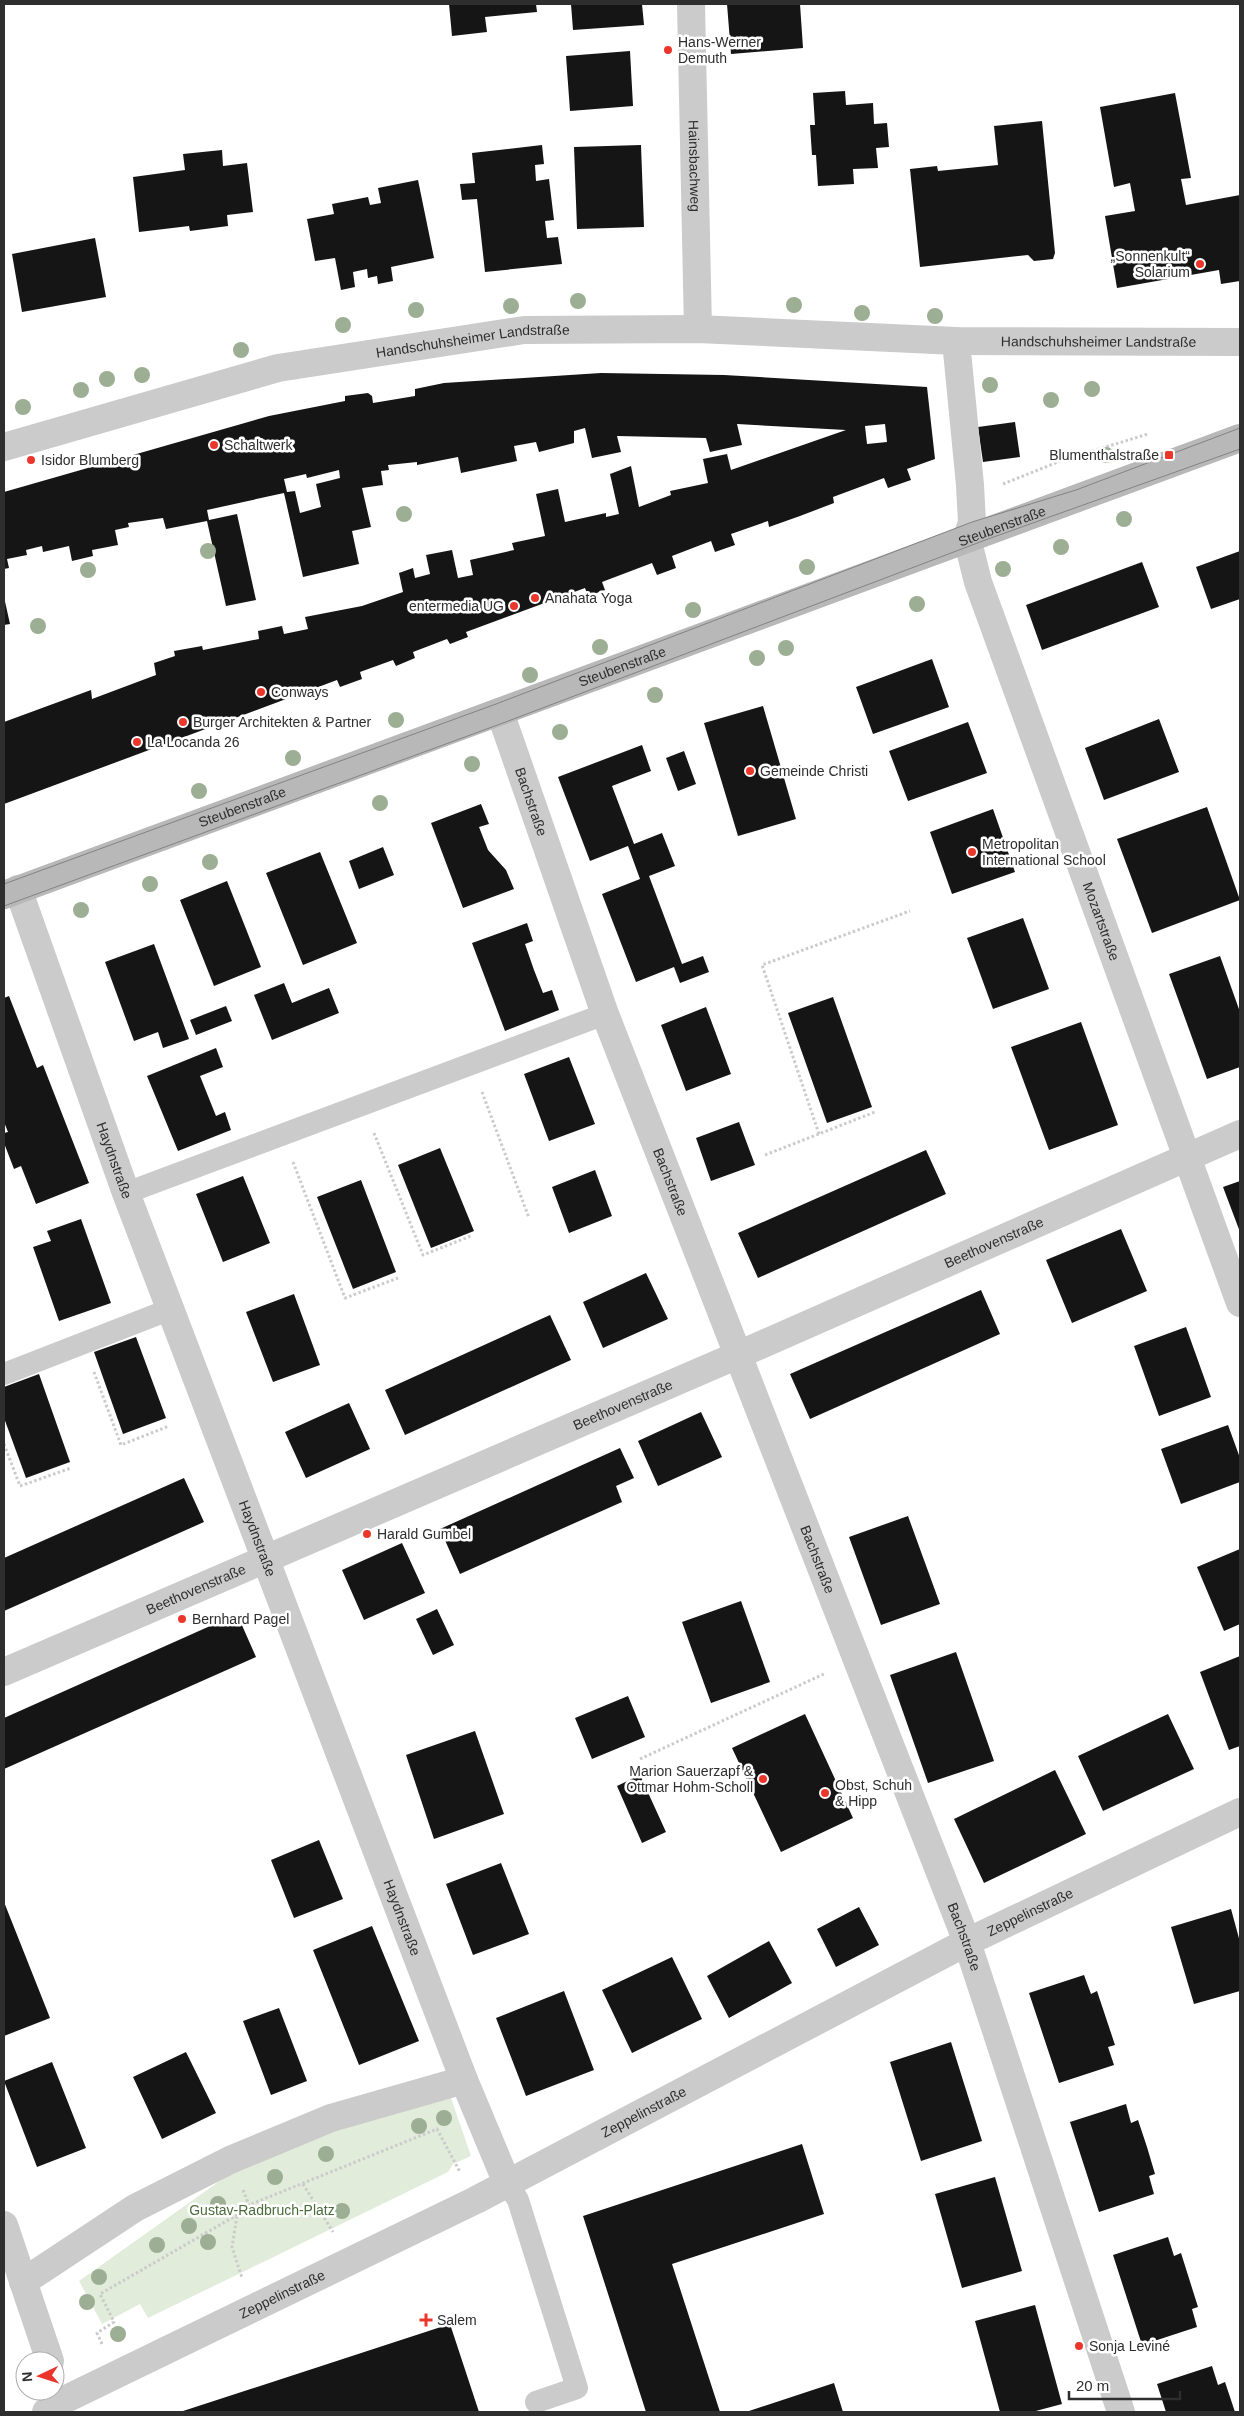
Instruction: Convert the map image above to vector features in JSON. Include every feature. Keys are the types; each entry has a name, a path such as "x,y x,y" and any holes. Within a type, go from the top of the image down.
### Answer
{"main road":[{"name":"Steubenstraße","path":"11,892 1240,438"}],"street":[{"name":"Hainsbachweg","path":"691,4 698,329"},
{"name":"Handschuhsheimer Landstraße","path":"4,446 278,368 524,330 698,329 956,341 1240,342"},
{"path":"956,341 970,485 972,522 967,538"},
{"name":"Mozartstraße","path":"967,538 978,582 1240,1303"},
{"name":"Bachstraße","path":"500,712 605,1014 967,1942 1121,2412"},
{"name":"Haydnstraße","path":"11,892 464,2080 507,2183"},
{"name":"Beethovenstraße","path":"4,1672 738,1355 1240,1134"},
{"name":"Zeppelinstraße","path":"59,2408 116,2374 476,2200 967,1942 1240,1812"},
{"path":"23,2282 135,2208 230,2160 331,2118 464,2080"},
{"path":"4,2225 47,2351"}],"lane":[{"path":"126,1193 283,1136 363,1104 605,1014"},
{"path":"4,1374 171,1309"},
{"path":"507,2183 521,2210 577,2388 536,2402"}],"path":[{"path":"819,1134 762,966 910,911"},
{"path":"472,1064 529,1218"},
{"path":"363,1104 422,1255 471,1236"},
{"path":"765,1155 875,1112"},
{"path":"283,1136 344,1298 398,1278"},
{"path":"83,1343 121,1445 169,1426"},
{"path":"4,1444 20,1486 71,1468"},
{"path":"640,1759 856,1659"},
{"path":"116,2374 97,2333 114,2322 100,2294 237,2215 249,2205 437,2129 476,2200"},
{"path":"303,2184 350,2260"},
{"path":"237,2215 232,2247 252,2308"}],"green space":[{"name":"Gustav-Radbruch-Platz","path":"451,2098 471,2156 453,2164 448,2172 148,2318 140,2304 102,2324 79,2281 238,2168 336,2130"}],"building":[{"path":"449,4 536,4 537,12 485,17 487,32 452,36"},
{"path":"571,4 642,4 644,25 573,30"},
{"path":"727,4 800,4 803,48 731,54"},
{"path":"630,51 633,106 570,111 566,56"},
{"path":"845,91 846,105 873,103 874,124 887,123 889,147 876,148 878,168 853,169 854,184 818,186 816,155 812,155 810,125 815,125 813,93"},
{"path":"1175,93 1191,178 1181,179 1186,205 1240,195 1240,281 1221,284 1219,270 1117,288 1105,216 1135,211 1130,183 1114,187 1100,107"},
{"path":"1042,121 1055,253 1053,259 1034,261 1028,255 920,267 910,169 937,166 938,171 998,165 994,126"},
{"path":"542,145 544,164 535,165 536,181 549,179 554,220 545,221 547,238 558,237 562,264 485,272 477,199 462,200 460,184 475,183 472,153"},
{"path":"641,145 644,227 577,229 574,147"},
{"path":"222,150 223,166 247,163 253,212 227,215 228,226 190,231 189,226 139,232 133,177 185,170 183,154"},
{"path":"418,180 434,258 391,267 393,281 378,284 377,276 368,278 367,269 353,272 355,287 341,290 335,258 315,261 307,219 334,214 332,204 368,197 370,205 381,203 378,188"},
{"path":"95,238 106,297 22,312 12,254"},
{"path":"601,373 724,375 927,387 935,459 907,469 911,480 888,488 884,478 833,497 834,503 800,516 769,527 768,521 731,534 735,545 715,552 711,541 672,556 676,568 657,575 652,563 602,582 605,590 588,596 585,588 466,632 468,637 450,644 447,639 413,652 415,658 396,666 393,660 360,672 362,679 340,687 337,680 4,804 4,722 91,690 92,699 156,675 154,663 175,656 174,651 202,646 203,650 259,639 258,631 282,626 284,634 308,629 305,617 362,606 403,592 399,573 413,568 415,578 430,574 426,555 452,550 458,578 473,575 470,560 514,550 512,543 545,536 536,494 558,489 565,522 606,513 606,517 619,514 610,474 631,466 639,507 671,495 670,491 708,483 703,459 727,454 731,470 846,430 737,424 742,445 710,452 706,438 617,436 621,452 592,458 585,428 574,431 574,443 539,452 536,442 514,446 517,461 461,473 458,457 417,465 417,462 388,465 389,470 381,471 383,485 362,488 371,527 352,531 359,564 303,577 284,493 207,510 209,520 237,514 256,600 226,606 207,521 166,529 163,518 128,523 129,527 115,530 118,545 92,550 93,556 72,561 69,546 43,552 42,546 26,550 27,555 7,559 9,568 4,569 4,492 269,416 345,401 345,396 368,393 372,396 373,403 415,396 415,389 444,383","holes":["885,424 887,442 867,444 865,426","339,470 340,478 316,484 321,507 300,513 295,491 287,492 284,479 306,474 307,478"]},
{"path":"1015,422 1020,457 983,462 978,427"},
{"path":"1240,551 1240,599 1211,609 1196,567"},
{"path":"1142,562 1159,607 1042,650 1026,605"},
{"path":"4,597 10,624 4,625"},
{"path":"932,659 949,707 873,734 856,687"},
{"name":"Gemeinde Christi","path":"763,706 796,819 738,836 704,723"},
{"path":"1159,719 1179,772 1104,800 1085,748"},
{"path":"968,722 987,773 908,801 889,751"},
{"path":"642,745 651,771 612,786 634,844 662,833 675,866 649,876 682,964 703,956 709,972 680,983 674,967 636,982 602,894 640,879 628,846 590,861 558,777"},
{"path":"684,751 696,784 678,791 666,758"},
{"path":"481,804 489,824 479,827 488,850 506,870 514,889 463,908 431,823"},
{"path":"1207,807 1240,900 1152,933 1117,839"},
{"name":"Metropolitan International School","path":"993,809 1015,872 952,894 930,832"},
{"path":"383,847 394,875 359,889 349,861"},
{"path":"320,852 357,943 303,965 266,873"},
{"path":"227,881 261,967 214,986 180,900"},
{"path":"1023,918 1049,989 993,1009 967,938"},
{"path":"527,923 533,941 525,944 534,970 543,993 552,990 559,1010 505,1031 472,943"},
{"path":"154,944 189,1039 163,1048 158,1032 134,1041 105,962"},
{"path":"1220,956 1240,1012 1240,1067 1207,1079 1169,974"},
{"path":"284,983 292,1003 329,988 339,1013 272,1040 254,995"},
{"path":"9,996 37,1068 43,1065 89,1183 36,1204 21,1166 14,1169 4,1143 4,1133 8,1132 4,1122 4,998"},
{"path":"833,997 872,1107 827,1123 788,1013"},
{"path":"226,1006 232,1021 196,1035 190,1020"},
{"path":"706,1007 731,1074 686,1091 661,1025"},
{"path":"1081,1022 1118,1125 1049,1150 1011,1047"},
{"path":"216,1048 223,1067 200,1076 216,1116 225,1112 231,1130 178,1151 147,1076"},
{"path":"569,1057 595,1124 549,1141 524,1074"},
{"path":"739,1122 755,1165 711,1181 696,1138"},
{"path":"440,1148 474,1231 431,1248 398,1165"},
{"path":"926,1150 946,1194 758,1278 738,1233"},
{"path":"595,1170 612,1216 569,1233 552,1187"},
{"path":"243,1176 270,1243 223,1262 196,1194"},
{"path":"361,1180 396,1272 353,1289 317,1197"},
{"path":"1240,1181 1240,1232 1223,1187"},
{"path":"81,1219 111,1303 59,1321 33,1247 51,1241 47,1231"},
{"path":"1121,1229 1147,1291 1072,1323 1046,1260"},
{"path":"646,1273 668,1319 603,1348 583,1302"},
{"path":"981,1290 1000,1334 810,1419 790,1374"},
{"path":"294,1294 320,1365 273,1382 246,1312"},
{"path":"550,1315 571,1360 405,1435 385,1390"},
{"path":"1186,1327 1211,1397 1159,1416 1134,1346"},
{"path":"136,1337 166,1418 123,1434 94,1352"},
{"path":"39,1374 70,1462 26,1478 4,1418 4,1387"},
{"path":"349,1403 370,1449 306,1478 285,1432"},
{"path":"701,1412 722,1457 658,1486 638,1441"},
{"path":"1228,1425 1240,1458 1240,1482 1181,1504 1161,1449"},
{"path":"620,1448 634,1478 616,1486 622,1502 460,1574 440,1529"},
{"path":"184,1478 204,1522 4,1611 4,1558"},
{"path":"908,1516 940,1604 881,1625 849,1537"},
{"path":"402,1543 425,1593 364,1620 342,1570"},
{"path":"1240,1549 1240,1624 1224,1631 1197,1567"},
{"path":"741,1601 770,1682 711,1703 682,1622"},
{"path":"437,1609 454,1645 433,1655 416,1619"},
{"path":"237,1614 256,1657 4,1769 4,1718"},
{"path":"956,1652 994,1761 928,1783 890,1675"},
{"path":"1240,1656 1240,1746 1229,1750 1200,1672"},
{"path":"628,1696 645,1737 592,1759 575,1718"},
{"path":"805,1714 853,1818 781,1852 732,1748"},
{"path":"1168,1714 1194,1769 1103,1811 1078,1756"},
{"path":"475,1731 504,1814 434,1839 406,1755"},
{"path":"1055,1770 1086,1834 984,1883 954,1819"},
{"path":"640,1775 666,1832 642,1843 617,1786"},
{"path":"319,1840 343,1899 294,1918 271,1860"},
{"path":"501,1863 529,1934 473,1955 446,1884"},
{"path":"4,1902 50,2018 4,2036"},
{"path":"859,1907 879,1945 836,1967 817,1929"},
{"path":"1231,1909 1240,1942 1240,1991 1194,2004 1171,1927"},
{"path":"372,1926 419,2041 359,2065 313,1950"},
{"path":"769,1941 792,1983 729,2018 707,1976"},
{"path":"672,1957 702,2019 632,2053 602,1990"},
{"path":"1084,1975 1091,1994 1097,1991 1115,2045 1108,2047 1114,2065 1059,2083 1029,1993"},
{"path":"564,1991 594,2070 526,2096 496,2018"},
{"path":"279,2008 307,2081 271,2095 243,2021"},
{"path":"951,2042 982,2141 921,2161 890,2062"},
{"path":"186,2052 216,2113 162,2139 133,2077"},
{"path":"52,2062 86,2148 37,2167 4,2081"},
{"path":"1126,2104 1131,2123 1138,2120 1147,2147 1155,2174 1149,2176 1154,2194 1099,2212 1070,2122"},
{"path":"802,2144 824,2214 672,2264 720,2412 646,2412 583,2216"},
{"path":"995,2177 1022,2271 962,2288 935,2194"},
{"path":"1168,2237 1174,2256 1181,2253 1198,2307 1192,2309 1197,2327 1142,2345 1113,2255"},
{"path":"1035,2305 1062,2404 1032,2412 1000,2412 975,2321"},
{"path":"450,2324 479,2412 180,2412"},
{"path":"1212,2366 1218,2385 1225,2382 1235,2412 1166,2412 1157,2384"},
{"path":"834,2383 843,2412 746,2412"}],"tram line":[{"path":"4,884 496,704 972,522 1076,490 1240,428"},
{"path":"4,906 503,723 988,539 1240,449"}],"place":[{"name":"Hans-Werner Demuth","path":"668,50"},
{"name":"„Sonnenkult“ Solarium","path":"1200,264"},
{"name":"Schaltwerk","path":"214,445"},
{"name":"Blumenthalstraße","path":"1169,455"},
{"name":"Isidor Blumberg","path":"31,460"},
{"name":"Anahata Yoga","path":"535,598"},
{"name":"entermedia UG","path":"514,606"},
{"name":"Conways","path":"261,692"},
{"name":"Burger Architekten & Partner","path":"183,722"},
{"name":"La Locanda 26","path":"137,742"},
{"name":"Gemeinde Christi","path":"750,771"},
{"name":"Metropolitan International School","path":"972,852"},
{"name":"Harald Gumbel","path":"367,1534"},
{"name":"Bernhard Pagel","path":"182,1619"},
{"name":"Marion Sauerzapf & Ottmar Hohm-Scholl","path":"763,1779"},
{"name":"Obst, Schuh & Hipp","path":"825,1793"},
{"name":"Salem","path":"426,2320"},
{"name":"Sonja Leviné","path":"1079,2346"}]}
